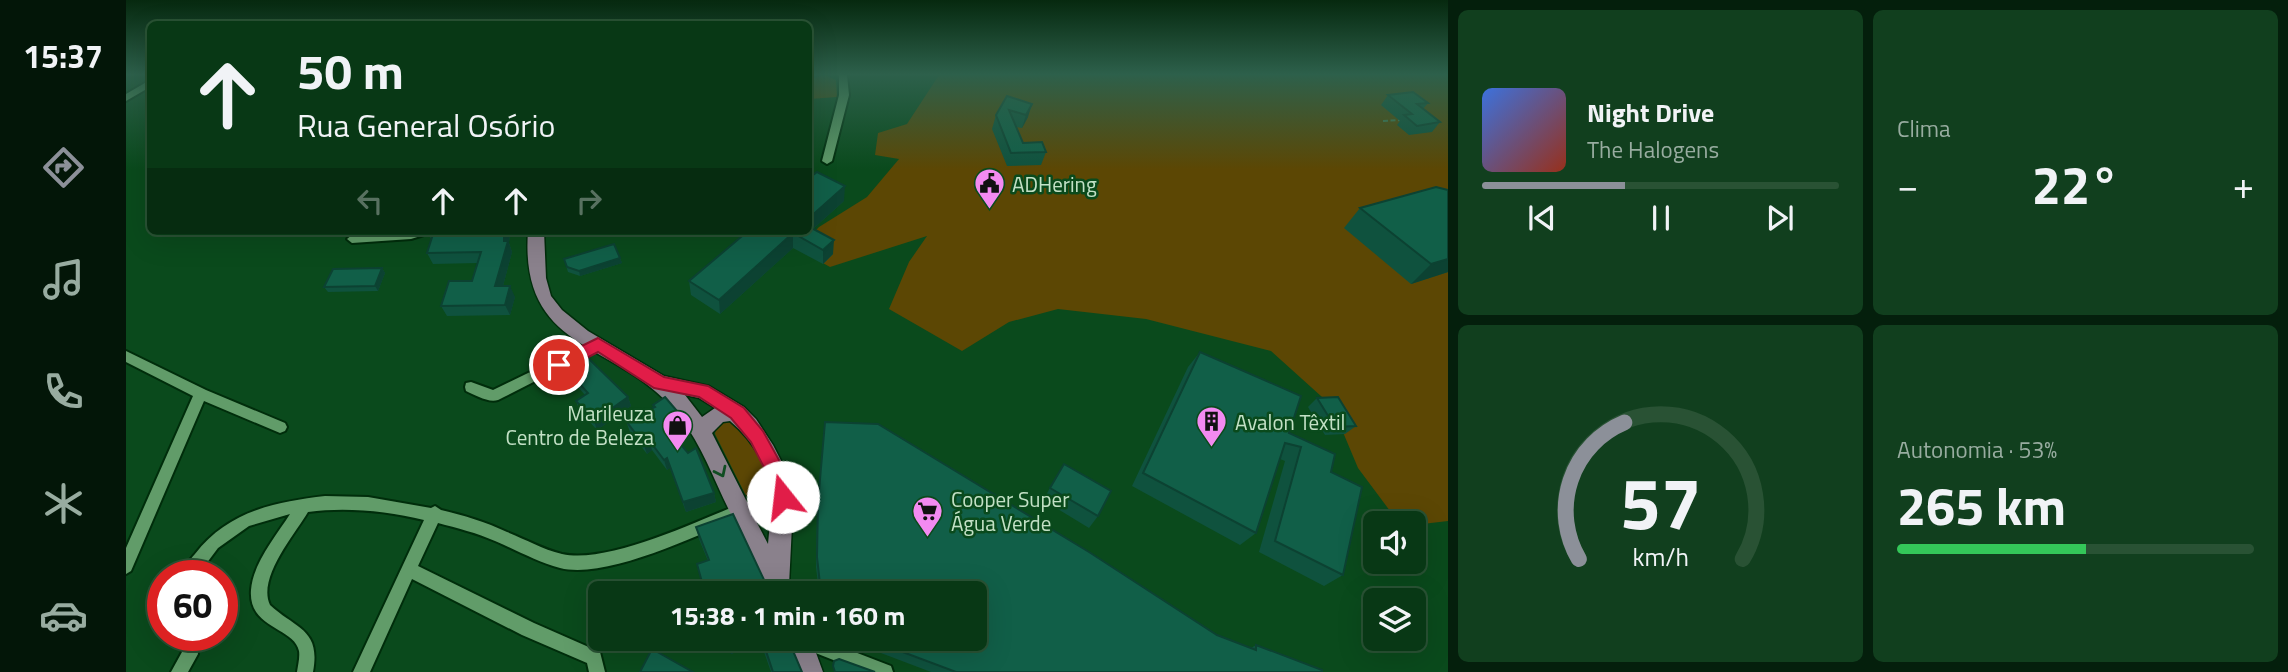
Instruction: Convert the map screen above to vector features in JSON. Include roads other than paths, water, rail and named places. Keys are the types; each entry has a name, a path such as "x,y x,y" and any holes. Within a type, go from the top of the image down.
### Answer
{"main road":[{"path":"536,235 537,267 545,301 557,317 660,383 702,433 774,581"},
{"path":"660,383 702,391 737,413 749,425 773,462 784,486 780,509 780,581"},
{"path":"702,433 707,423 718,414 737,413"},
{"path":"740,512 756,515 780,509"},
{"path":"804,651 811,672"}],"street":[{"path":"827,161 841,106"},
{"path":"352,239 411,235"},
{"path":"471,387 493,396 598,344"},
{"path":"126,356 201,394 279,427"},
{"path":"126,566 201,394"},
{"path":"198,560 207,547 244,522 304,505 367,503 435,513 492,532 558,561 574,564 603,560 740,512"},
{"path":"304,505 264,573 259,590 259,604 274,621 296,630 307,649 305,672"},
{"path":"360,672 435,513"},
{"path":"408,569 528,629 594,658 597,672"},
{"path":"179,672 190,651"},
{"path":"831,651 885,672"}],"place":[{"name":"ADHering","path":"989,211"},
{"name":"Avalon Têxtil","path":"1212,449"},
{"name":"Marileuza Centro de Beleza","path":"677,452"},
{"name":"Cooper Super Água Verde","path":"928,538"}]}
